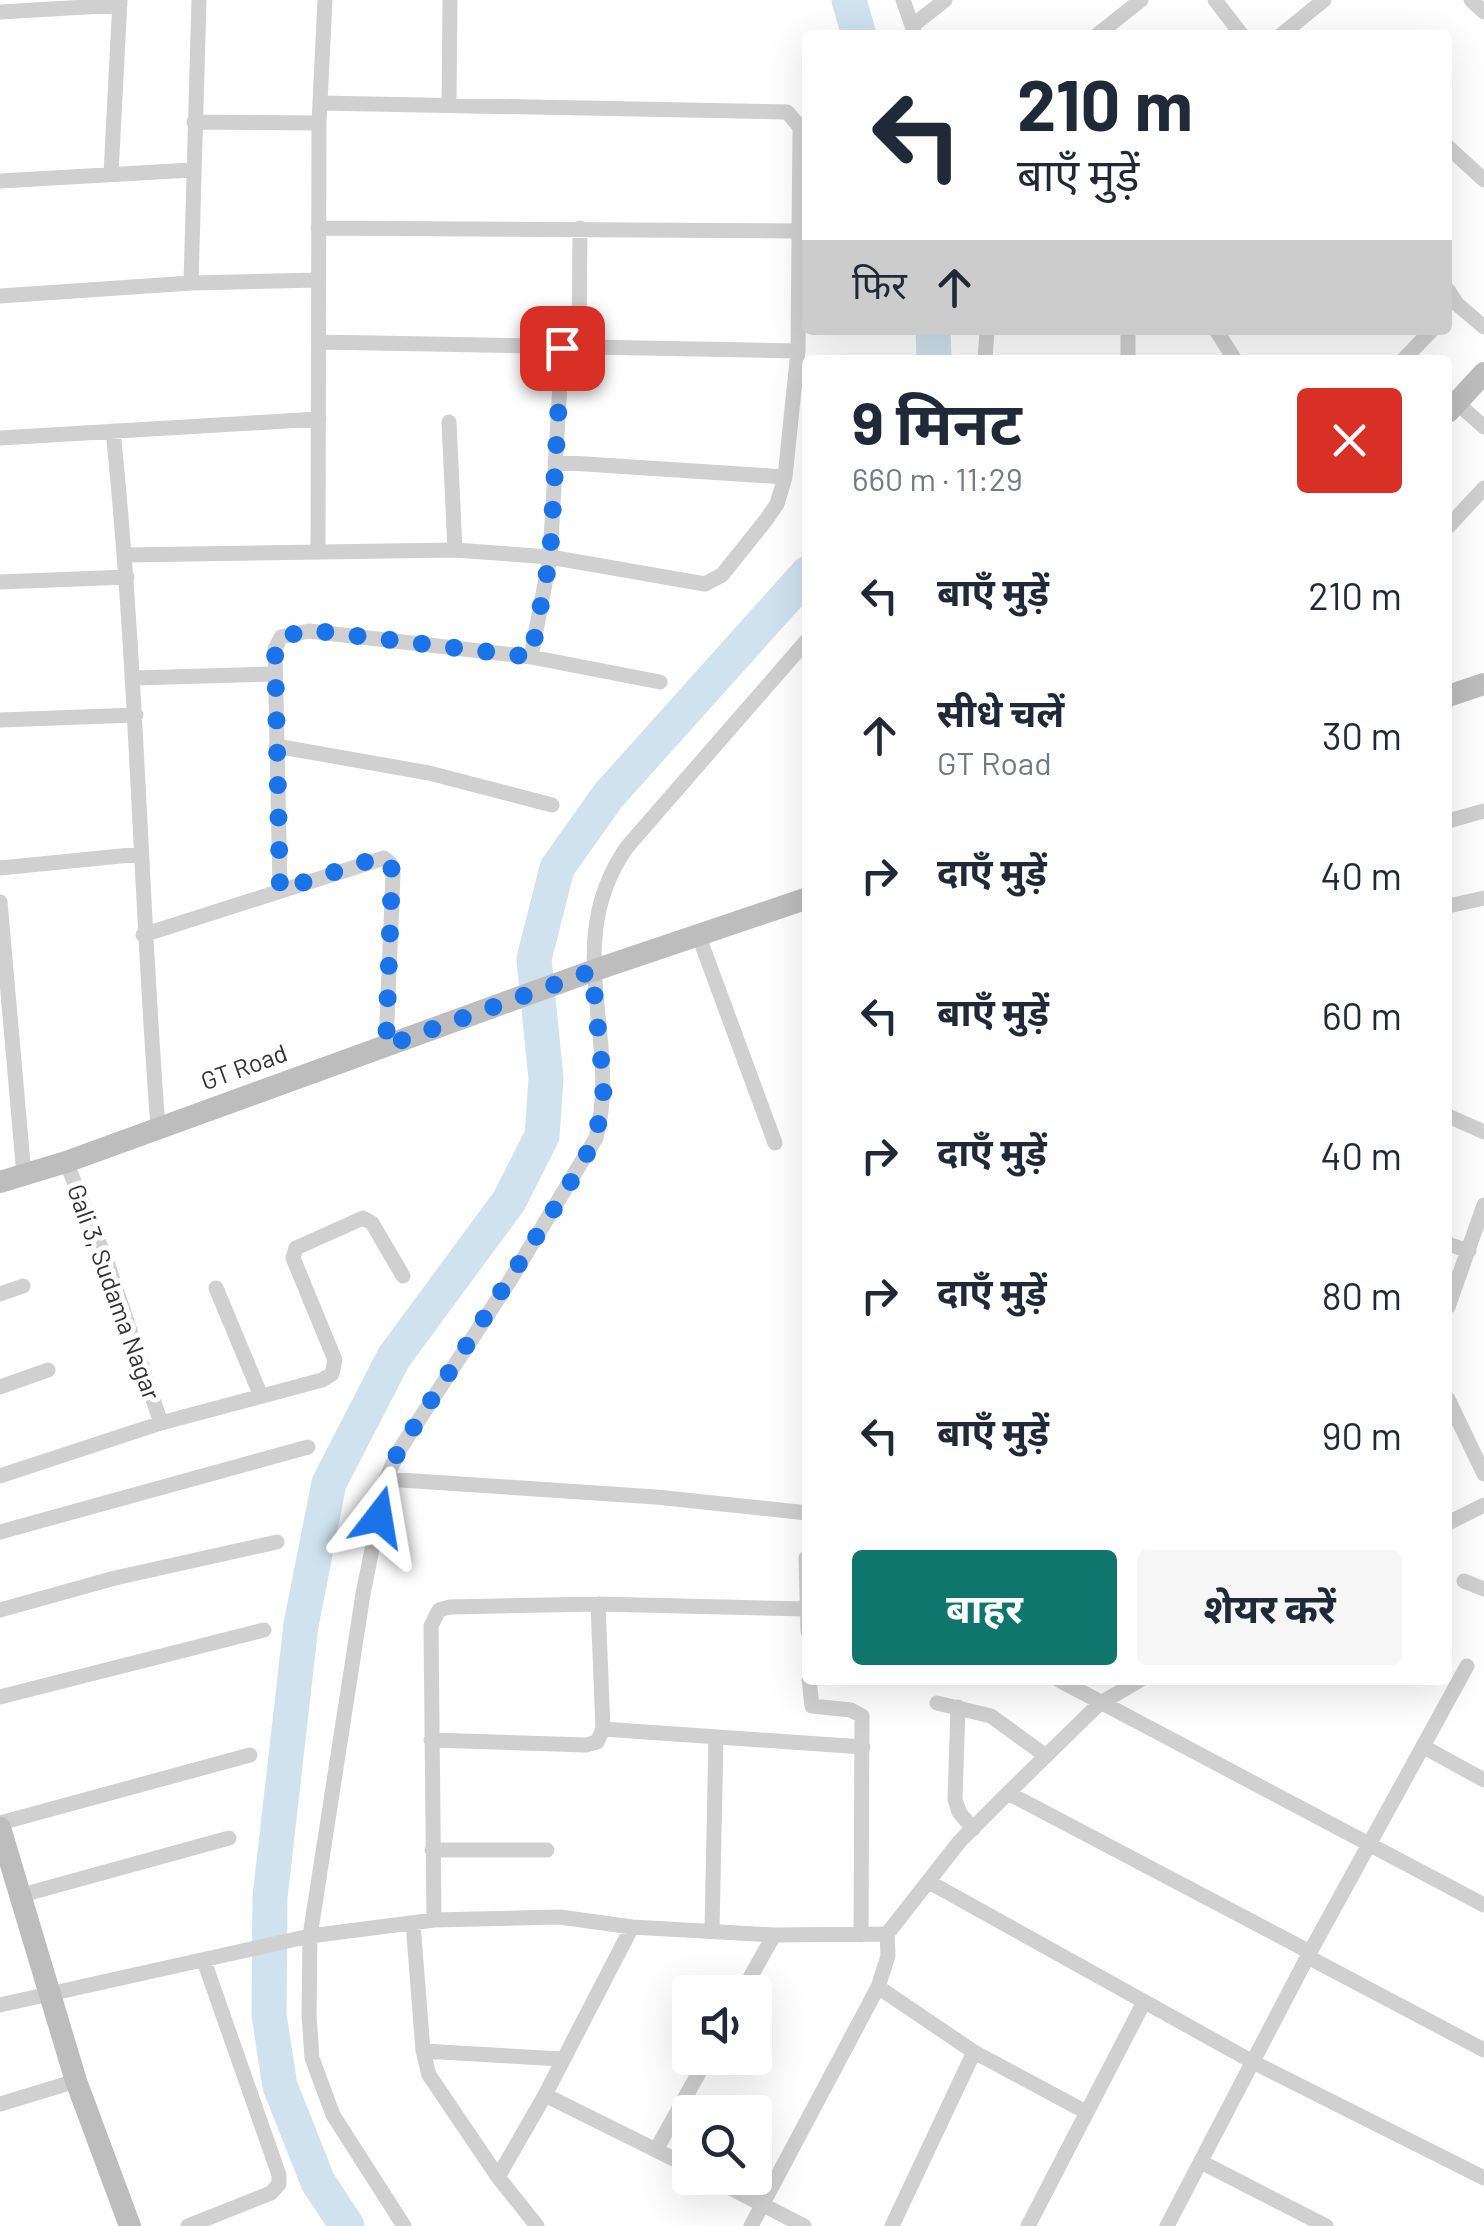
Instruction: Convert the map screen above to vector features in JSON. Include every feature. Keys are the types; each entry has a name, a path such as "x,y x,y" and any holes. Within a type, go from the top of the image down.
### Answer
{"main road":[{"path":"1452,407 1484,374"},
{"path":"1452,695 1484,684"},
{"name":"GT Road","path":"0,1182 66,1162 158,1126 802,900"},
{"path":"0,1825 76,2080 130,2226"}],"street":[{"path":"191,283 198,0"},
{"path":"318,552 319,123 326,0"},
{"path":"449,105 450,0"},
{"path":"903,0 914,30 945,0"},
{"path":"1103,30 1141,0"},
{"path":"1215,0 1238,30"},
{"path":"1287,30 1324,0"},
{"path":"1471,0 1484,12"},
{"path":"0,12 120,3 111,174"},
{"path":"126,555 455,550 550,557 704,584 722,575 777,504 792,432 798,351 800,127 787,112 320,103"},
{"path":"194,122 319,123"},
{"path":"1452,150 1484,180"},
{"path":"0,181 192,170"},
{"path":"318,228 798,232"},
{"path":"531,657 550,557 555,462 580,228"},
{"path":"0,296 191,283 318,280"},
{"path":"1452,304 1484,327"},
{"path":"1408,355 1427,335"},
{"path":"320,342 798,351"},
{"path":"1452,407 1484,428"},
{"path":"0,438 184,424 318,419"},
{"path":"448,422 455,550"},
{"path":"113,431 134,678 143,935 158,1126"},
{"path":"555,462 785,477"},
{"path":"1452,523 1484,488"},
{"path":"0,582 127,577"},
{"path":"280,890 275,674 277,643 292,632 309,630 531,657 660,682"},
{"path":"404,2226 332,2115 312,2058 309,2015 310,1936 360,1611 386,1479 420,1414 509,1282 596,1138 604,1088 583,975 610,871 802,646"},
{"path":"134,678 275,674"},
{"path":"0,720 136,715"},
{"path":"276,746 429,773 552,805"},
{"path":"1452,820 1484,810"},
{"path":"0,868 140,854"},
{"path":"143,935 384,858 390,863 392,874 386,1046"},
{"path":"1452,905 1484,898"},
{"path":"0,902 24,1175"},
{"path":"698,934 775,1143"},
{"path":"1452,1118 1484,1132"},
{"name":"Gali 3, Sudama Nagar","path":"66,1162 108,1262 161,1423"},
{"path":"1452,1296 1484,1205"},
{"path":"0,1476 161,1423 322,1380 335,1368 336,1360 293,1258 296,1248 363,1218 372,1223 403,1276"},
{"path":"1452,1245 1469,1251"},
{"path":"0,1294 23,1286"},
{"path":"216,1288 261,1396"},
{"path":"0,1388 48,1370"},
{"path":"1452,1407 1484,1474"},
{"path":"0,1532 308,1447"},
{"path":"386,1479 656,1496 802,1512"},
{"path":"1452,1521 1484,1505"},
{"path":"0,1610 115,1578 278,1542"},
{"path":"1464,1581 1484,1589"},
{"path":"431,1740 586,1745 597,1742 604,1728 598,1604"},
{"path":"434,1920 432,1626 439,1610 598,1604 802,1609"},
{"path":"0,1697 264,1630"},
{"path":"1167,2226 1368,1843 1467,1666"},
{"path":"810,1685 812,1706 851,1710 862,1716 862,1935"},
{"path":"1067,1685 1484,1905"},
{"path":"751,2226 878,1987 888,1956 886,1934 973,1828 1099,1704 1131,1685"},
{"path":"937,1702 998,1720 1046,1756"},
{"path":"958,1707 955,1799 959,1812 973,1828"},
{"path":"604,1728 863,1747"},
{"path":"712,1930 716,1737"},
{"path":"1424,1747 1484,1780"},
{"path":"0,1825 250,1755"},
{"path":"1008,1793 1484,2050"},
{"path":"22,1895 229,1838"},
{"path":"432,1850 547,1850"},
{"path":"930,1882 1253,2062 1484,2178"},
{"path":"0,2005 310,1936 434,1920 560,1917 632,1927 774,1935 886,1934"},
{"path":"413,1922 423,2051 429,2075 536,2226"},
{"path":"498,2177 632,1927"},
{"path":"752,1975 774,1935"},
{"path":"188,2226 271,2194 279,2184 204,1961"},
{"path":"878,1987 974,2052 1086,2112"},
{"path":"1028,2226 1144,2002"},
{"path":"423,2051 562,2058"},
{"path":"892,2226 974,2052"},
{"path":"656,2150 698,2075"},
{"path":"0,2104 76,2080"},
{"path":"545,2095 672,2158"},
{"path":"1201,2162 1319,2224"},
{"path":"745,2195 804,2226"}],"waterway":[{"path":"849,0 858,30"},
{"path":"933,335 934,355"},
{"path":"347,2226 318,2182 280,2086 269,2015 270,1897 301,1625 329,1483 394,1357 509,1201 542,1136 546,1078 534,959 557,868 608,796 802,580"}],"route":[{"path":"379,1517 386,1479 398,1452 509,1282 596,1138 604,1088 592,971 386,1046 390,863 377,858 280,890 275,649 282,637 309,630 531,657 550,557 562,348"}]}
